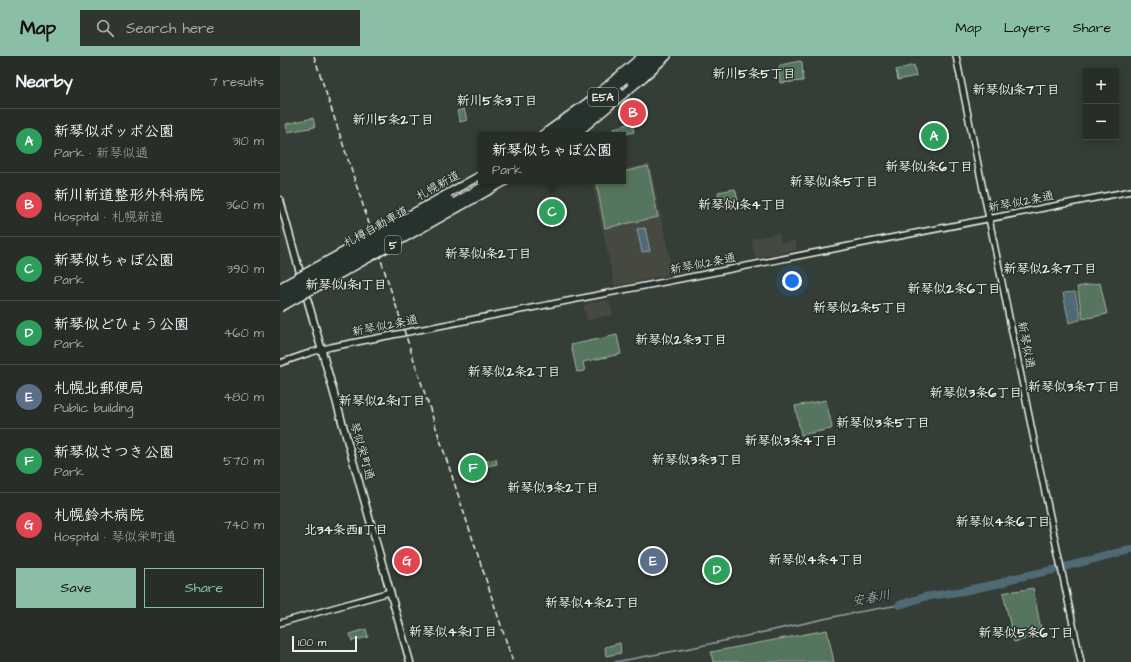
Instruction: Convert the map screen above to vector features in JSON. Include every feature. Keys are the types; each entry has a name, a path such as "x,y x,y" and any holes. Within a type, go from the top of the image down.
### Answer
{"highway":[{"path":"546,132 616,79 642,56"},
{"name":"E5A","path":"558,132 570,124 632,73 650,56"},
{"name":"E5A","path":"567,132 659,56"},
{"path":"578,132 668,56"},
{"name":"札幌新道","path":"280,287 478,177"},
{"name":"札樽自動車道","path":"280,294 478,184"},
{"name":"札樽自動車道","path":"280,301 488,184"},
{"name":"5","path":"280,308 501,184"}],"main road":[{"name":"琴似栄町通","path":"280,200 410,662"}],"street":[{"name":"新琴似通","path":"956,56 1081,662"},
{"name":"新琴似2条通","path":"280,363 322,349 1131,192"},
{"path":"280,623 390,592"}],"shaded area":[{"path":"650,164 673,274 615,286 593,184 626,184 626,168"},
{"path":"779,233 781,243 795,240 797,248 795,250 755,258 751,239"},
{"path":"607,300 610,303 613,315 587,320 584,307 585,304"}],"green space":[{"path":"800,61 802,62 803,81 780,83 780,65"},
{"path":"914,65 916,76 898,80 896,70"},
{"path":"464,109 467,120 460,122 457,111"},
{"path":"313,118 315,127 288,132 286,124"},
{"path":"632,123 634,132 626,134 626,132 615,132 614,128"},
{"path":"942,129 943,139 926,142 924,133"},
{"path":"648,166 658,217 605,228 597,184 626,184 626,171"},
{"path":"735,189 737,201 720,203 718,192"},
{"path":"556,206 558,215 548,218 545,208"},
{"path":"1100,283 1107,314 1083,319 1077,287"},
{"path":"617,335 621,354 583,362 585,371 577,372 571,345"},
{"path":"826,400 832,427 831,429 801,435 795,406"},
{"path":"496,459 497,464 473,469 473,477 467,479 464,466"},
{"path":"719,565 721,574 715,576 713,566"},
{"path":"1033,588 1042,635 1014,642 1003,593"},
{"path":"366,629 368,637 352,641 350,634"},
{"path":"827,630 834,662 713,662 711,652"},
{"path":"620,643 621,653 606,656 605,647"}],"water":[{"path":"645,228 650,251 642,252 637,229"},
{"path":"1075,292 1081,319 1069,323 1063,293"}],"waterway":[{"name":"安春川","path":"899,605 924,597 1001,583 1010,579 1053,570 1131,550"},
{"name":"安春川","path":"615,662 691,648 847,614 899,605"}],"railway":[{"path":"314,56 513,662"}],"place":[{"name":"新川新道整形外科病院","path":"633,113"},
{"name":"新琴似ポッポ公園","path":"934,136"},
{"name":"新琴似ちゃぼ公園","path":"552,212"},
{"name":"新琴似さつき公園","path":"473,468"},
{"name":"札幌鈴木病院","path":"407,561"},
{"name":"札幌北郵便局","path":"653,561"},
{"name":"新琴似どひょう公園","path":"717,570"}],"district":[{"name":"新川5条5丁目","path":"754,74"},
{"name":"新琴似1条7丁目","path":"1016,90"},
{"name":"新川5条3丁目","path":"497,101"},
{"name":"新川5条2丁目","path":"393,120"},
{"name":"新琴似1条6丁目","path":"929,167"},
{"name":"新琴似1条5丁目","path":"834,182"},
{"name":"新琴似1条4丁目","path":"742,205"},
{"name":"新琴似1条2丁目","path":"488,254"},
{"name":"新琴似2条7丁目","path":"1050,269"},
{"name":"新琴似1条1丁目","path":"346,285"},
{"name":"新琴似2条6丁目","path":"954,289"},
{"name":"新琴似2条5丁目","path":"860,308"},
{"name":"新琴似2条3丁目","path":"681,340"},
{"name":"新琴似2条2丁目","path":"514,372"},
{"name":"新琴似3条7丁目","path":"1074,387"},
{"name":"新琴似3条6丁目","path":"976,393"},
{"name":"新琴似2条1丁目","path":"382,401"},
{"name":"新琴似3条5丁目","path":"883,423"},
{"name":"新琴似3条4丁目","path":"791,441"},
{"name":"新琴似3条3丁目","path":"697,460"},
{"name":"新琴似3条2丁目","path":"553,488"},
{"name":"新琴似4条6丁目","path":"1003,522"},
{"name":"北34条西11丁目","path":"346,530"},
{"name":"新琴似4条4丁目","path":"816,560"},
{"name":"新琴似4条2丁目","path":"592,603"},
{"name":"新琴似4条1丁目","path":"453,632"},
{"name":"新琴似5条6丁目","path":"1026,633"}]}
